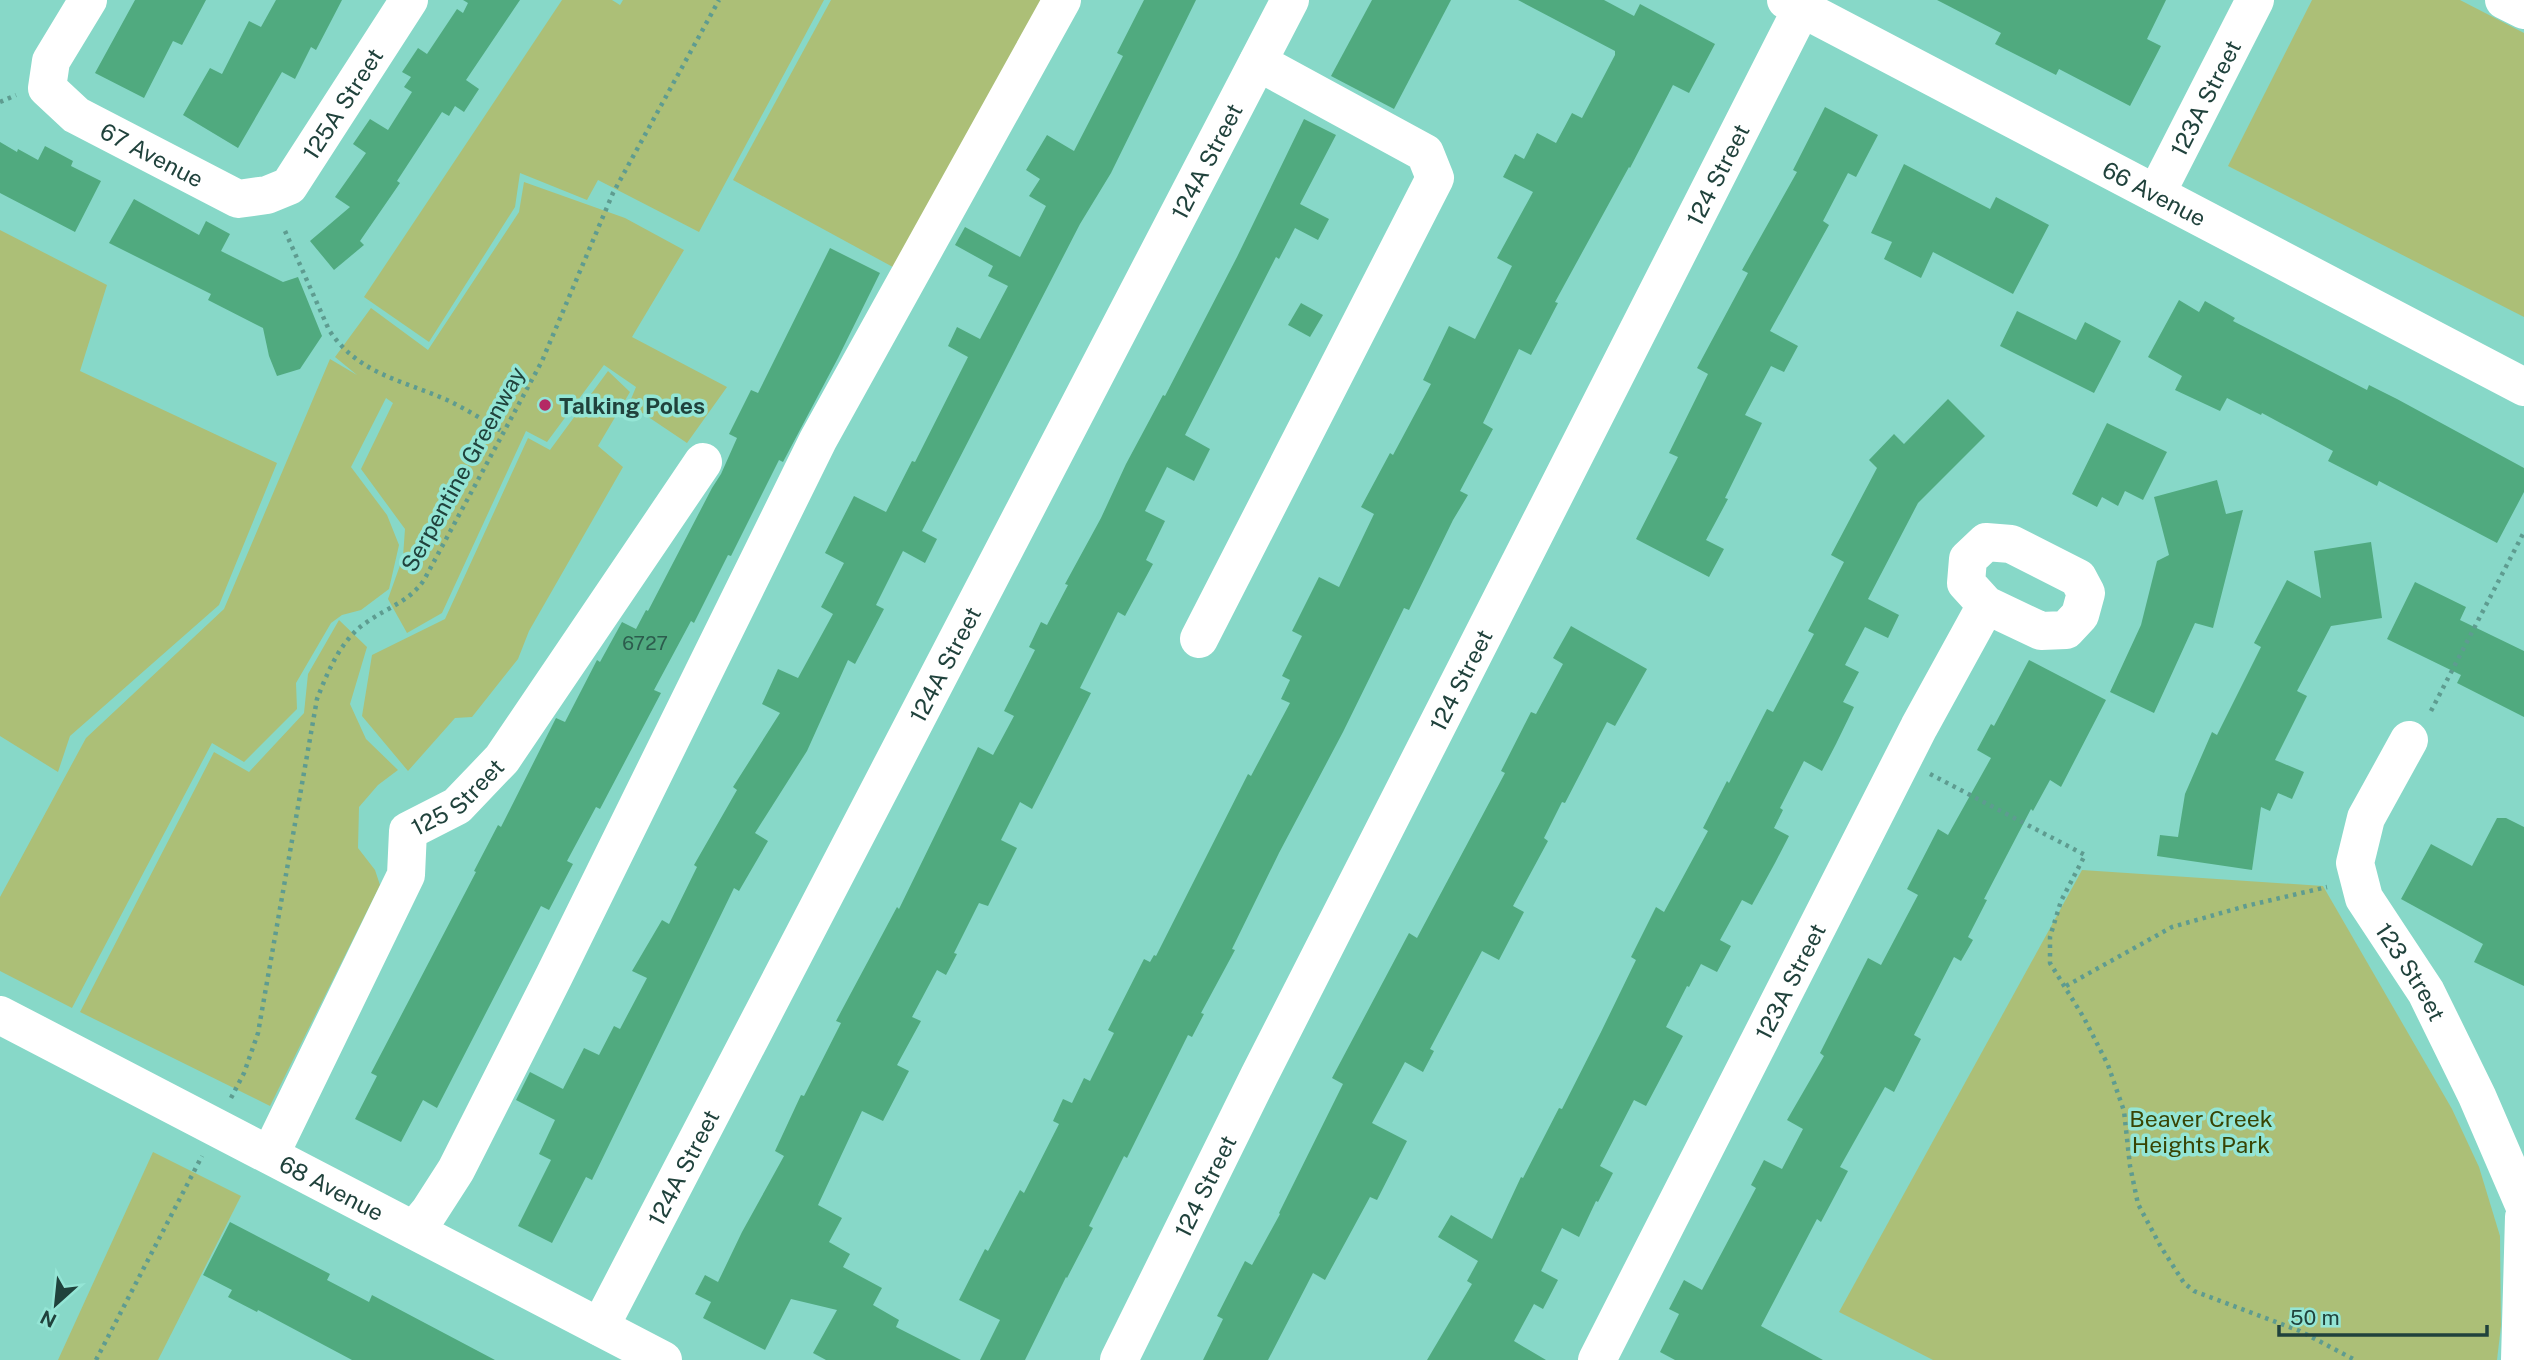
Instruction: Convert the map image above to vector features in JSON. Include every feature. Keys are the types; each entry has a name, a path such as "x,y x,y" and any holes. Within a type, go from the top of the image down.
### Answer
{"street":[{"path":"32,91 88,0"},
{"name":"125A Street","path":"267,195 289,186 409,0"},
{"path":"414,1230 429,1212 462,1157 818,440 1062,0"},
{"name":"124A Street","path":"600,1327 1290,0"},
{"name":"123A Street","path":"2156,194 2255,0"},
{"path":"2504,0 2524,10"},
{"name":"66 Avenue","path":"1798,3 2524,387"},
{"name":"124 Street","path":"1119,1360 1798,3"},
{"path":"1199,639 1435,178 1425,153 1258,62"},
{"name":"67 Avenue","path":"32,91 238,199 267,195"},
{"name":"125 Street","path":"270,1155 406,875 408,831 457,806 502,758 703,462"},
{"name":"123A Street","path":"1597,1360 1919,727 1986,605"},
{"name":"123 Street","path":"2420,726 2366,818 2355,863 2364,898 2426,992 2477,1096 2524,1205"},
{"name":"68 Avenue","path":"0,1015 663,1360"},
{"path":"2521,1360 2524,1217"}],"path":[{"name":"Serpentine Greenway","path":"229,1101 244,1073 258,1033 317,699 326,676 338,653 354,632 404,602 415,592 542,360 612,193 719,0"},
{"path":"0,102 32,91"},
{"path":"285,231 329,330 339,344 365,367 449,401 503,432"},
{"path":"2420,726 2524,532"},
{"path":"1923,770 2085,855 2062,901 2050,937 2050,963 2066,986 2108,1065 2124,1111 2130,1166 2138,1204 2184,1283 2194,1291 2300,1331 2356,1360"},
{"path":"2066,986 2172,927 2246,906 2335,886"},
{"path":"96,1360 204,1152"}],"green space":[{"path":"562,0 612,0 620,5 623,0 824,0 699,232 598,180 587,200 520,173 515,207 429,342 364,297"},
{"path":"831,0 1043,0 902,272 733,180"},
{"path":"2312,0 2460,0 2524,33 2524,317 2228,166"},
{"path":"524,182 625,218 684,250 632,337 727,387 687,443 629,404 636,387 604,365 547,442 526,431 442,613 407,633 388,599 403,557 405,529 361,469 393,403 386,398 351,467 387,515 399,545 389,589 361,610 342,615 331,623 296,683 297,709 244,762 212,743 72,1008 0,971 0,897 86,738 224,609 330,359 357,375 335,357 371,308 428,350 519,212"},
{"path":"0,230 107,285 80,371 277,463 219,605 70,736 58,772 0,736"},
{"path":"608,371 630,392 598,446 623,467 529,631 518,659 472,717 455,718 408,771 362,716 372,655 445,619 528,438 550,450"},
{"path":"339,620 367,647 350,704 366,739 398,770 378,785 359,807 358,848 375,870 380,885 270,1106 80,1012 214,752 249,772 304,713 308,674"},
{"name":"Beaver Creek Heights Park","path":"2082,870 2323,886 2452,1109 2479,1167 2500,1236 2501,1326 2497,1360 1933,1360 1839,1312"},
{"path":"153,1152 241,1196 158,1360 58,1360"}],"building":[{"path":"135,0 206,0 182,45 173,41 144,98 95,73"},
{"path":"276,0 342,0 316,50 311,47 295,79 282,72 238,148 183,115 210,68 222,74 249,21 261,27"},
{"path":"463,0 520,0 466,80 479,89 464,112 455,106 449,116 442,112 397,181 400,183 360,241 364,245 334,270 310,241 350,207 335,197 366,153 353,144 370,119 388,130 412,92 404,87 411,77 402,72 418,48 427,54 457,9 463,13 468,3"},
{"path":"1144,0 1196,0 1111,173 1080,224 922,531 937,539 925,563 903,551 876,605 884,609 855,664 848,660 807,751 755,833 768,841 739,891 734,888 592,1180 586,1177 552,1243 518,1226 551,1160 539,1154 555,1120 516,1100 530,1072 563,1089 584,1048 599,1055 614,1026 620,1029 647,978 632,971 662,920 669,924 697,867 694,865 737,790 733,787 780,713 762,704 778,669 798,678 833,614 821,607 844,563 825,553 854,496 886,512 912,461 915,462 968,357 948,346 957,327 980,339 1008,286 988,276 993,266 955,245 965,227 1020,257 1046,206 1029,196 1040,179 1026,170 1047,135 1074,151 1123,56 1117,53"},
{"path":"1372,0 1451,0 1394,109 1331,76"},
{"path":"1518,0 1604,0 1634,16 1640,4 1715,44 1689,93 1673,85 1555,302 1558,303 1531,355 1519,349 1483,423 1493,429 1460,491 1468,495 1409,610 1404,608 1279,853 1232,949 1235,950 1201,1013 1204,1014 1192,1037 1188,1035 1127,1158 1124,1156 1089,1226 1093,1228 1025,1360 980,1360 1000,1320 959,1300 1020,1190 1024,1193 1059,1124 1053,1121 1063,1099 1072,1103 1084,1078 1090,1081 1114,1033 1108,1030 1144,959 1150,962 1154,955 1156,956 1248,774 1251,776 1290,703 1281,699 1290,680 1282,676 1302,636 1292,631 1319,577 1339,587 1374,514 1361,507 1431,384 1423,380 1449,326 1475,339 1512,266 1497,258 1533,192 1503,177 1515,154 1524,159 1537,133 1556,143 1572,113 1582,118 1615,55 1615,51"},
{"path":"1937,0 2166,0 2147,39 2161,46 2130,106 2059,69 2056,75 1995,44 2001,33"},
{"path":"1825,107 1878,135 1856,177 1848,173 1823,221 1829,225 1770,331 1798,346 1784,372 1771,366 1745,415 1762,423 1725,498 1728,499 1706,540 1724,549 1709,577 1636,539 1678,457 1669,453 1708,374 1697,368 1748,273 1742,270 1797,172 1793,170"},
{"path":"1304,119 1336,135 1300,204 1329,219 1318,240 1295,228 1279,259 1276,257 1185,435 1210,449 1194,481 1167,467 1145,511 1165,521 1146,560 1153,564 1125,616 1118,612 1080,688 1091,693 1032,809 1020,802 1001,840 1017,848 988,906 979,903 946,975 937,970 912,1017 921,1021 897,1065 909,1071 883,1121 862,1111 818,1205 842,1218 829,1242 850,1254 843,1267 882,1288 873,1305 899,1320 896,1327 961,1360 826,1360 813,1353 837,1310 791,1299 765,1350 703,1318 711,1302 695,1294 705,1275 718,1282 784,1156 775,1151 801,1095 804,1096 841,1023 836,1021 897,907 899,909 978,747 993,755 1014,716 1004,711 1035,650 1029,647 1041,622 1047,625 1068,585 1065,584 1237,257"},
{"path":"0,142 38,160 45,146 73,161 71,166 101,181 75,232 0,193"},
{"path":"1904,164 1990,209 1996,197 2049,225 2013,294 1933,252 1921,278 1884,259 1892,242 1871,233"},
{"path":"134,199 199,235 206,221 230,234 221,251 283,282 298,277 322,336 300,369 277,376 263,328 208,300 211,294 109,243"},
{"path":"830,248 880,273 783,462 779,460 731,556 728,555 694,623 691,621 654,690 661,693 600,809 596,807 567,861 573,864 549,910 541,906 437,1108 423,1100 401,1142 355,1119 377,1076 371,1073 556,718 565,722 597,660 600,662 622,622 636,629 646,610 648,611 721,474 737,438 729,434 751,390 758,393"},
{"path":"2179,300 2199,312 2205,301 2235,318 2233,321 2367,390 2369,385 2397,399 2524,468 2524,492 2497,543 2379,481 2377,486 2328,461 2333,451 2262,413 2261,415 2227,398 2220,411 2175,390 2182,376 2148,357"},
{"path":"1301,303 1323,315 1310,337 1288,325"},
{"path":"2017,311 2076,340 2085,322 2121,341 2094,393 2000,346"},
{"path":"1948,399 1985,436 1918,503 1868,599 1899,615 1888,638 1865,627 1845,665 1859,672 1843,702 1854,707 1836,744 1822,771 1804,761 1780,808 1783,810 1774,828 1789,836 1752,905 1742,900 1720,940 1731,946 1717,972 1701,964 1689,987 1687,986 1666,1027 1683,1036 1646,1106 1634,1100 1600,1166 1613,1173 1579,1237 1562,1228 1541,1271 1558,1280 1543,1309 1534,1304 1514,1341 1546,1360 1427,1360 1472,1284 1467,1281 1478,1261 1438,1237 1451,1215 1492,1239 1521,1177 1523,1178 1559,1108 1562,1109 1601,1032 1636,960 1631,957 1656,907 1664,912 1708,831 1703,828 1727,781 1729,783 1767,709 1773,712 1814,634 1808,631 1844,562 1831,555 1877,468 1869,460 1894,434 1904,444"},
{"path":"2107,423 2167,452 2143,500 2125,491 2118,506 2102,497 2097,507 2072,494"},
{"path":"2217,480 2226,514 2243,510 2213,628 2195,623 2154,713 2110,692 2141,625 2157,561 2169,555 2154,497"},
{"path":"2371,542 2382,618 2331,626 2297,691 2307,696 2275,760 2304,772 2292,799 2278,793 2270,811 2261,807 2252,870 2157,856 2160,835 2178,837 2185,794 2212,732 2217,735 2261,647 2254,643 2287,580 2321,598 2314,551"},
{"path":"2415,582 2466,607 2460,620 2524,651 2524,717 2457,683 2461,675 2387,639"},
{"path":"1571,626 1647,669 1615,726 1607,722 1565,803 1562,802 1544,838 1548,841 1513,906 1524,912 1499,960 1482,951 1430,1049 1434,1051 1423,1072 1405,1062 1372,1123 1407,1141 1377,1200 1370,1197 1325,1280 1313,1273 1268,1360 1203,1360 1223,1319 1217,1316 1245,1261 1252,1265 1280,1214 1343,1084 1332,1078 1409,933 1417,938 1505,773 1501,771 1531,712 1536,714 1563,664 1553,658"},
{"path":"2029,660 2106,700 2061,787 2050,780 2033,811 2031,809 1984,899 1987,900 1968,937 1973,940 1961,961 1954,957 1914,1035 1921,1039 1894,1092 1885,1087 1840,1167 1848,1171 1821,1222 1817,1219 1761,1326 1823,1360 1675,1360 1660,1352 1679,1314 1669,1309 1684,1280 1702,1290 1756,1188 1751,1185 1764,1160 1782,1169 1803,1129 1787,1120 1824,1056 1820,1053 1868,958 1881,965 1918,895 1907,889 1938,829 1948,835 1991,758 1977,750 1991,724 1994,726"},
{"path":"2497,818 2506,818 2524,827 2524,986 2474,962 2483,944 2401,899 2431,844 2472,866"},
{"path":"230,1222 330,1274 327,1280 369,1302 372,1295 495,1360 352,1360 228,1297 232,1290 203,1275"}],"place":[{"name":"Talking Poles","path":"545,405"}]}
